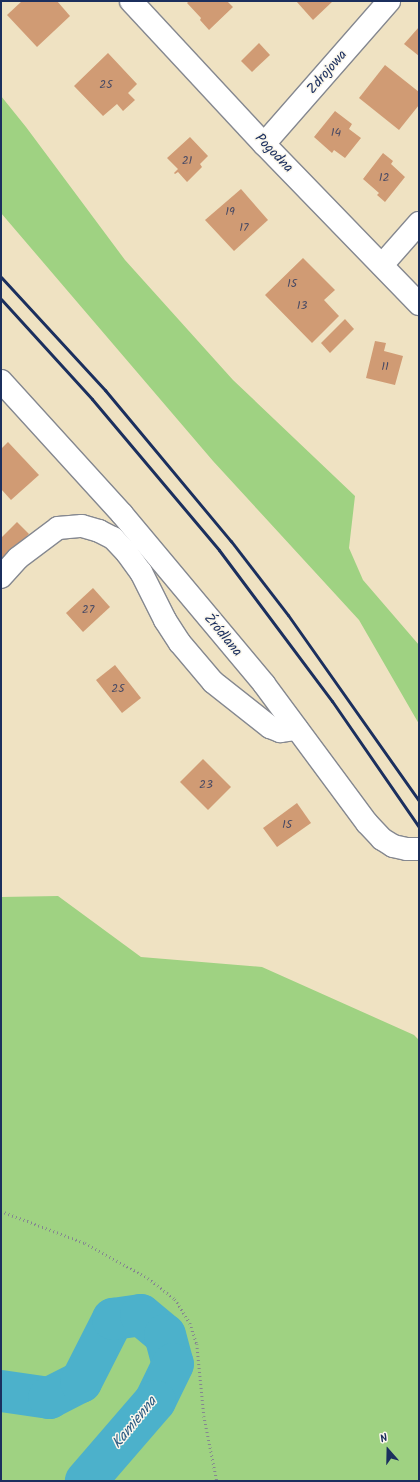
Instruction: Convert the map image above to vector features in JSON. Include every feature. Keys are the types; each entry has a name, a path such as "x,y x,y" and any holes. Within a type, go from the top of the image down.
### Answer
{"street":[{"name":"Pogodna","path":"131,1 264,144 419,304"},
{"name":"Zdrojowa","path":"264,144 389,1"},
{"path":"382,265 419,223"},
{"name":"Źródlana","path":"1,381 27,412 79,465 122,514 264,684 367,824 382,839 393,846 407,849 419,849"},
{"path":"99,531 122,514"},
{"path":"1,577 18,558 58,528 82,526 99,531 113,538 127,553 141,572 180,643 213,682 270,727 280,731 297,729"}],"path":[{"path":"1,1211 85,1243 148,1278 175,1299 190,1323 197,1344 204,1416 217,1481"}],"green space":[{"path":"1,96 26,127 125,260 233,380 355,496 349,548 363,580 419,645 419,724 359,620 213,461 1,213"},
{"path":"58,896 141,957 262,967 414,1035 419,1040 419,1481 1,1481 1,897"}],"building":[{"path":"22,1 57,1 70,16 37,47 7,15"},
{"path":"189,1 227,1 233,7 209,30 200,20 201,18 187,3"},
{"path":"296,1 333,1 313,20"},
{"path":"419,27 419,56 404,44"},
{"path":"259,43 270,55 252,72 241,61"},
{"path":"108,53 137,84 128,93 135,100 123,111 117,104 103,116 74,86"},
{"path":"385,65 419,92 419,105 399,130 359,98"},
{"path":"335,111 352,124 349,129 361,138 345,158 334,150 332,153 314,137"},
{"path":"190,137 208,156 200,164 202,167 187,182 178,172 175,174 174,173 178,169 167,158"},
{"path":"383,153 393,161 391,164 405,177 385,202 377,195 379,193 363,179"},
{"path":"241,189 268,220 234,251 205,220"},
{"path":"303,258 335,290 324,300 339,316 312,343 265,295"},
{"path":"345,319 354,329 330,353 321,343"},
{"path":"375,341 386,343 384,351 403,356 395,385 366,378"},
{"path":"8,442 39,475 11,500 1,489 1,449"},
{"path":"17,522 29,534 1,564 1,538"},
{"path":"93,588 110,607 83,632 66,613"},
{"path":"115,665 141,698 122,713 96,680"},
{"path":"203,759 231,787 208,810 180,782"},
{"path":"297,803 311,823 277,847 263,828"}],"waterway":[{"name":"Kamienna","path":"1,1391 49,1398 81,1382 113,1319 141,1315 165,1335 173,1364 155,1401 86,1481"}],"railway":[{"path":"1,277 105,390 231,541 288,615 419,801"},
{"path":"1,299 92,399 219,550 332,701 419,827"}]}
